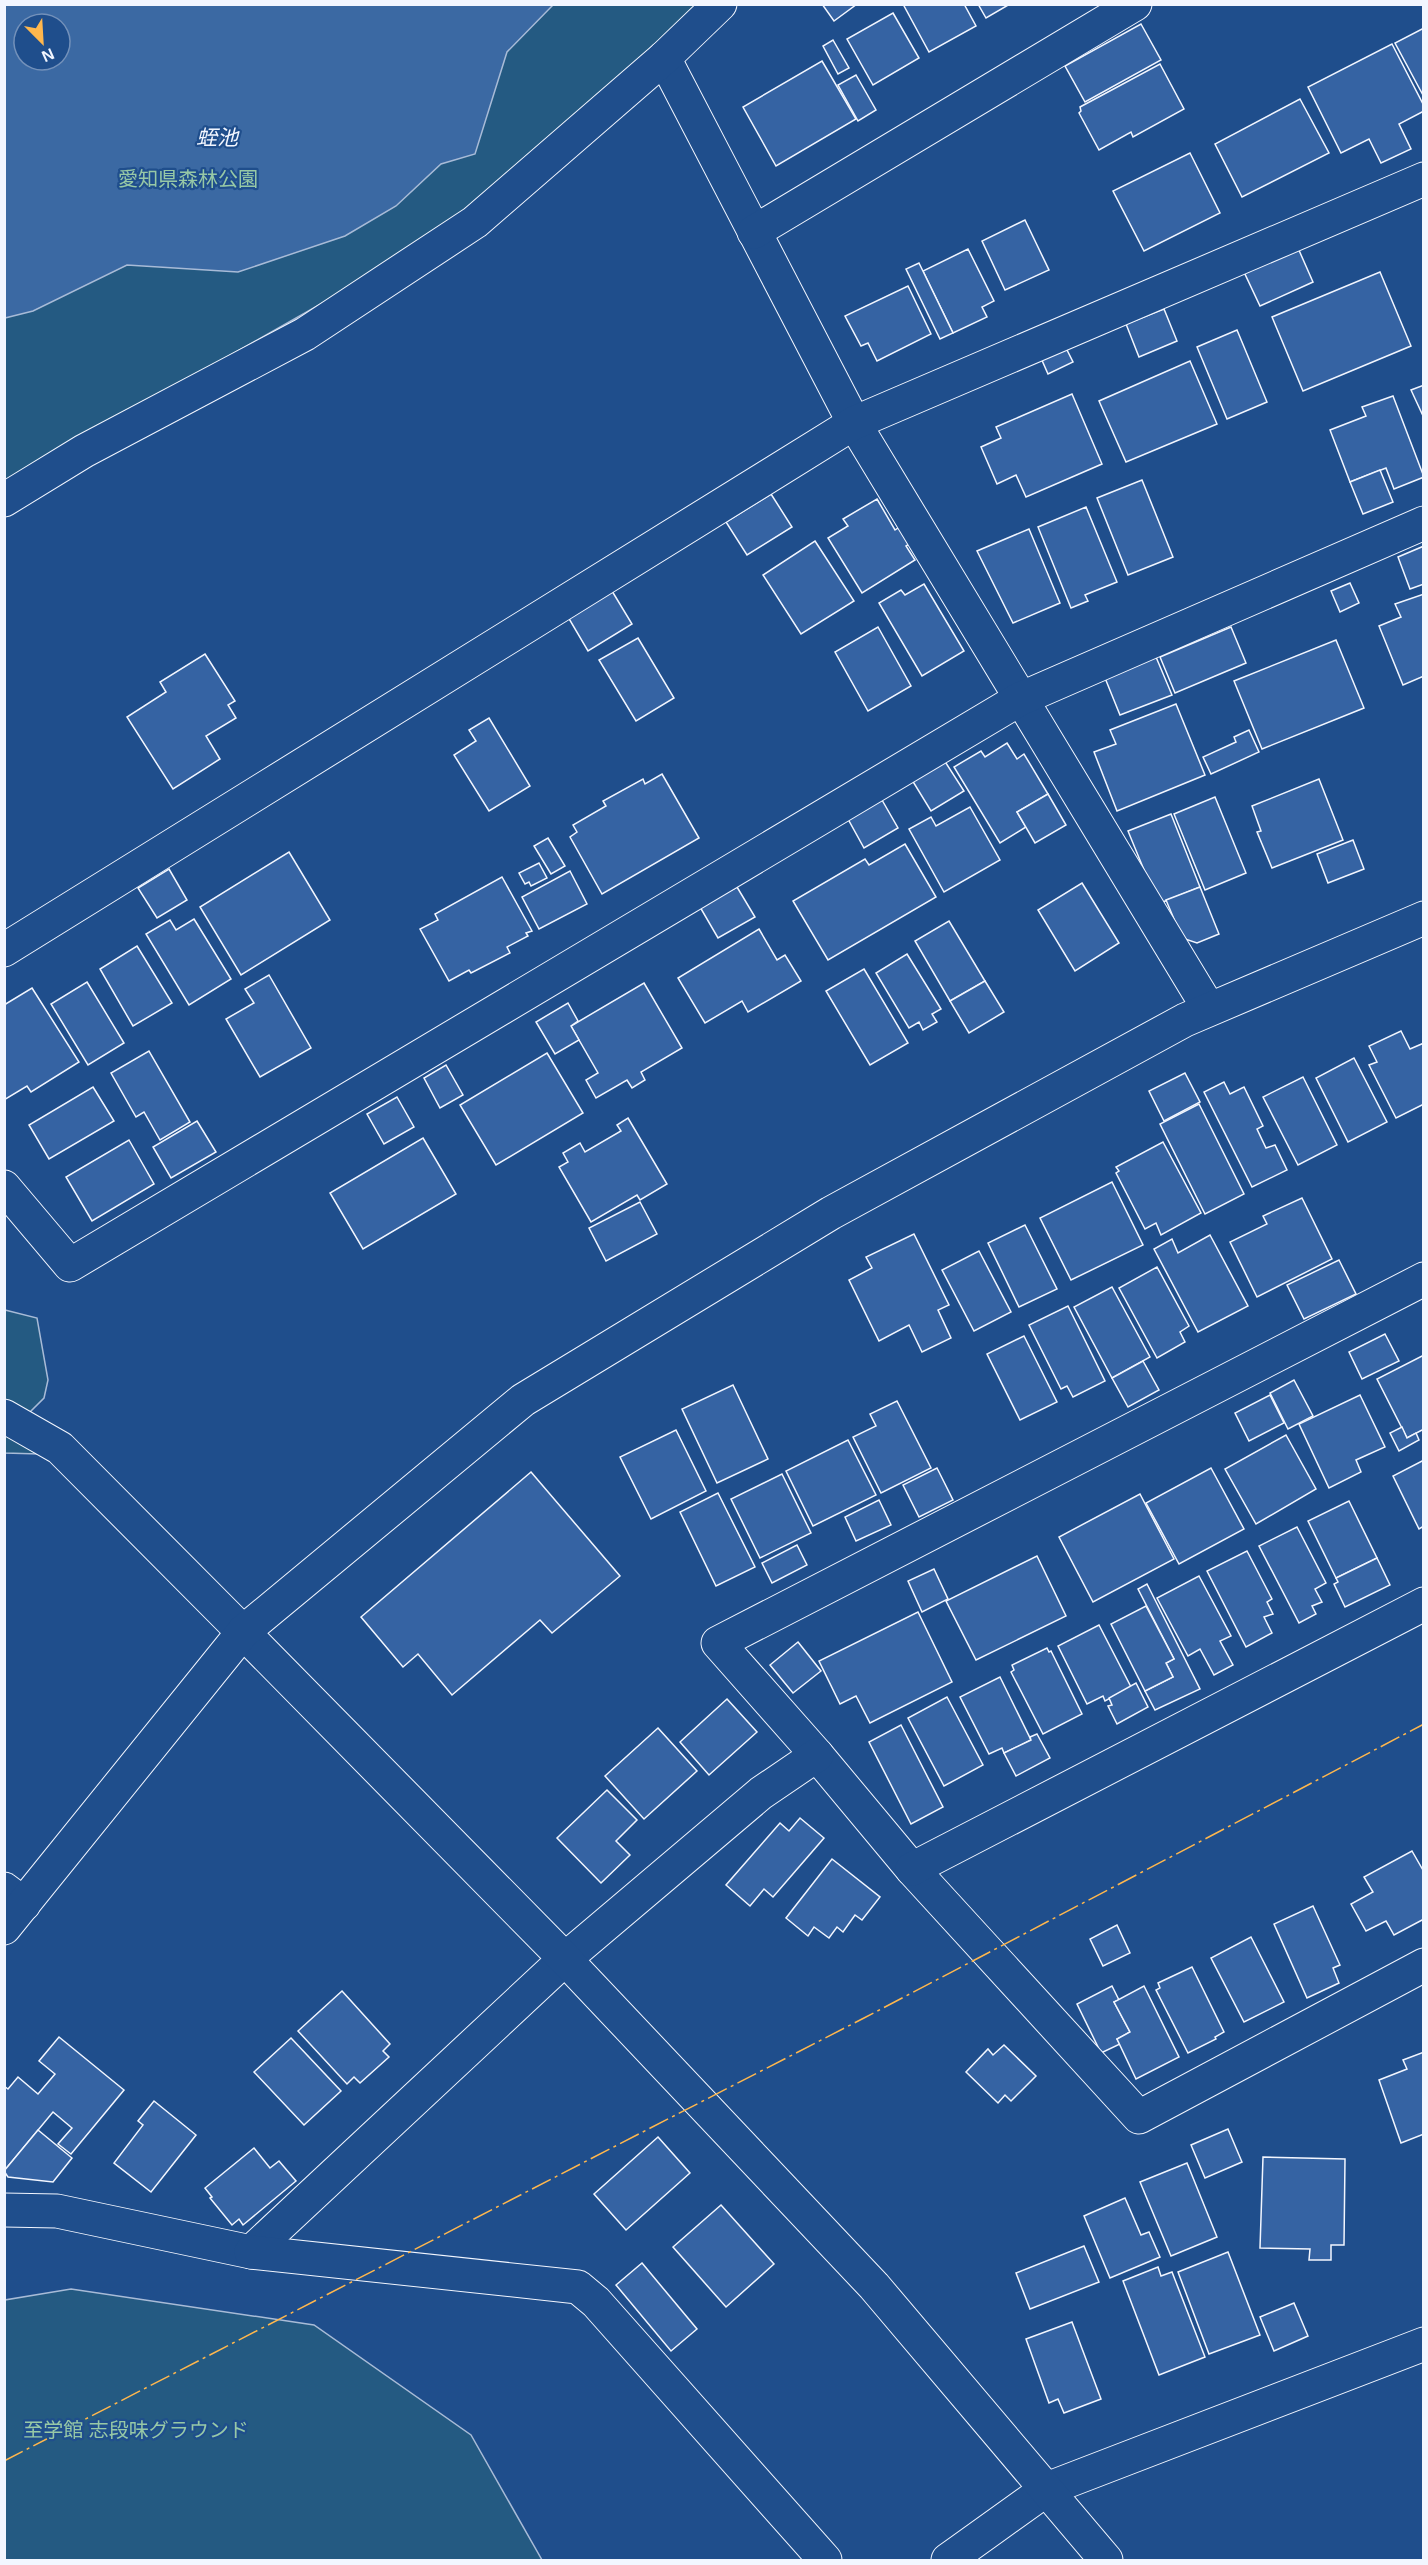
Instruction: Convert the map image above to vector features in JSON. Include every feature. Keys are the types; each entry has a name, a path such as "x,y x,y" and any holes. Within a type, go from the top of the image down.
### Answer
{"street":[{"path":"4,500 84,451 305,334 475,222 664,58 720,4"},
{"path":"754,232 1135,4"},
{"path":"664,58 854,423 1209,1009"},
{"path":"4,950 854,423 1424,179"},
{"path":"4,1187 70,1265 1020,699 1424,523"},
{"path":"11,1907 243,1632 523,1400 831,1213 1185,1020 1424,918"},
{"path":"1424,1279 718,1643 817,1755 912,1869 1139,2117 1424,1965"},
{"path":"4,1416 60,1448 565,1959 874,2286 1106,2560"},
{"path":"912,1869 1424,1604"},
{"path":"251,2252 565,1959 761,1793 817,1755"},
{"path":"4,2210 57,2211 251,2252 578,2286 596,2302 825,2560"},
{"path":"948,2560 1047,2489 1424,2344"}],"green space":[{"name":"蛭池","path":"5,5 700,5 469,207 363,280 74,444 5,487"},
{"path":"5,1310 37,1318 48,1380 44,1398 29,1413 39,1454 5,1453"},
{"name":"至学館 志段味グラウンド","path":"71,2289 314,2325 471,2435 542,2560 5,2560 5,2300"}],"water":[{"name":"蛭池","path":"5,4 553,4 507,52 475,154 441,164 396,206 345,236 238,272 127,265 33,311 5,318"}],"building":[{"path":"822,4 857,4 834,21"},
{"path":"903,4 964,4 976,26 929,52"},
{"path":"978,4 1010,4 986,18"},
{"path":"893,13 919,58 873,85 847,39"},
{"path":"1141,24 1161,60 1085,102 1065,66"},
{"path":"1424,28 1424,97 1395,43"},
{"path":"833,40 849,68 838,74 823,46"},
{"path":"1392,44 1424,106 1424,111 1399,124 1411,149 1381,163 1369,139 1341,153 1308,87"},
{"path":"822,61 856,119 776,166 743,107"},
{"path":"1160,64 1184,109 1133,137 1131,132 1099,150 1079,113 1080,107"},
{"path":"856,75 876,110 858,121 838,85"},
{"path":"1300,99 1329,153 1242,197 1215,144"},
{"path":"1190,153 1220,213 1144,251 1113,191"},
{"path":"1025,220 1049,270 1005,290 982,241"},
{"path":"1298,248 1313,282 1260,306 1244,272"},
{"path":"968,249 994,301 982,307 987,317 953,333 923,271"},
{"path":"919,263 953,333 940,339 906,269"},
{"path":"1380,272 1411,346 1303,391 1272,317"},
{"path":"908,286 931,334 877,361 868,343 861,346 845,316"},
{"path":"1164,309 1177,341 1139,357 1126,324"},
{"path":"1237,330 1267,402 1227,419 1197,347"},
{"path":"1065,346 1073,362 1048,374 1041,358"},
{"path":"1190,361 1217,424 1126,462 1099,401"},
{"path":"1424,385 1424,418 1411,390"},
{"path":"1072,394 1102,464 1026,497 1016,475 997,484 981,447 1001,438 996,427"},
{"path":"1393,396 1424,477 1394,489 1386,468 1350,482 1330,430 1366,416 1362,407"},
{"path":"1380,470 1393,502 1363,514 1350,482"},
{"path":"1142,480 1173,557 1128,575 1097,498"},
{"path":"771,494 792,527 747,555 726,522"},
{"path":"877,499 895,530 904,524 914,541 906,546 915,560 862,593 828,538 848,526 843,519"},
{"path":"1086,507 1117,582 1085,595 1088,601 1071,608 1038,527"},
{"path":"1029,529 1060,603 1013,623 977,551"},
{"path":"815,541 854,601 801,634 763,575"},
{"path":"1424,546 1424,584 1410,589 1398,557"},
{"path":"1350,583 1359,603 1340,612 1331,591"},
{"path":"924,584 964,651 922,676 879,603 901,590 905,595"},
{"path":"612,591 632,624 588,651 568,617"},
{"path":"1424,594 1424,676 1403,685 1379,626 1401,617 1395,604"},
{"path":"878,627 911,686 868,711 835,652"},
{"path":"1231,627 1246,663 1175,693 1160,657"},
{"path":"638,638 674,698 636,721 599,660"},
{"path":"1336,640 1364,708 1262,749 1234,681"},
{"path":"205,654 235,701 228,705 236,718 206,736 220,759 173,789 127,717 166,692 160,682"},
{"path":"1156,657 1172,695 1120,715 1105,678"},
{"path":"1176,704 1205,775 1117,811 1094,752 1116,744 1110,730"},
{"path":"489,718 530,786 489,811 454,755 476,741 469,730"},
{"path":"1249,730 1259,752 1211,774 1203,757 1236,742 1234,737"},
{"path":"1007,743 1017,759 1024,754 1048,794 1017,812 1026,827 1000,843 954,767 981,751 985,757"},
{"path":"944,760 964,791 931,811 912,780"},
{"path":"662,774 699,838 602,894 570,837 577,832 573,825 606,806 603,801 643,779 645,784"},
{"path":"1319,779 1343,840 1272,868 1257,832 1261,831 1252,806"},
{"path":"1048,794 1066,825 1035,843 1017,812"},
{"path":"1215,797 1246,873 1205,890 1174,814"},
{"path":"882,800 898,828 864,848 848,819"},
{"path":"970,807 1000,860 944,892 909,829 931,817 936,826"},
{"path":"1171,814 1200,887 1158,904 1128,831"},
{"path":"548,838 565,866 551,874 534,846"},
{"path":"1353,840 1364,869 1328,883 1317,854"},
{"path":"905,844 936,897 828,960 793,901 865,859 869,865"},
{"path":"289,852 330,920 241,975 200,907"},
{"path":"539,863 547,878 531,886 529,882 525,884 519,873"},
{"path":"169,869 187,900 157,918 138,888"},
{"path":"570,871 587,904 539,929 522,897"},
{"path":"502,877 532,931 526,933 528,936 507,947 510,953 471,973 469,970 449,981 420,929 438,920 435,914"},
{"path":"1082,883 1119,943 1075,971 1038,910"},
{"path":"737,887 755,917 718,938 700,907"},
{"path":"1200,887 1219,934 1197,943 1182,938 1166,900"},
{"path":"194,919 231,979 189,1005 146,934 170,920 176,930"},
{"path":"949,921 985,981 950,1001 915,941"},
{"path":"759,929 777,960 785,955 801,981 748,1012 742,1001 705,1023 678,978"},
{"path":"137,946 172,1003 133,1026 100,969"},
{"path":"907,954 941,1009 932,1014 937,1022 923,1030 919,1022 909,1028 876,973"},
{"path":"864,969 908,1043 870,1065 826,991"},
{"path":"269,975 311,1048 260,1077 226,1019 254,1003 245,989"},
{"path":"985,981 1004,1012 969,1033 950,1001"},
{"path":"87,982 124,1043 88,1065 51,1004"},
{"path":"644,983 682,1048 641,1072 645,1080 632,1088 627,1080 596,1098 586,1080 598,1073 571,1026"},
{"path":"32,988 79,1062 31,1092 27,1086 4,1100 4,1005"},
{"path":"568,1003 578,1021 571,1026 579,1040 555,1054 536,1022"},
{"path":"1401,1031 1410,1049 1424,1043 1424,1104 1396,1118 1369,1065 1377,1062 1369,1046"},
{"path":"149,1051 190,1122 160,1140 144,1112 136,1117 111,1073"},
{"path":"547,1053 583,1113 496,1165 460,1105"},
{"path":"1354,1058 1387,1122 1348,1142 1316,1078"},
{"path":"446,1065 463,1095 440,1108 424,1078"},
{"path":"1185,1073 1200,1102 1164,1121 1149,1091"},
{"path":"1303,1077 1337,1145 1298,1165 1263,1097"},
{"path":"1224,1082 1230,1094 1244,1087 1263,1126 1257,1129 1266,1148 1275,1145 1287,1170 1252,1187 1204,1092"},
{"path":"93,1087 114,1121 49,1159 29,1125"},
{"path":"397,1097 414,1127 384,1144 367,1114"},
{"path":"1199,1104 1244,1194 1205,1214 1160,1124"},
{"path":"628,1118 667,1184 640,1200 637,1195 591,1222 559,1167 568,1162 563,1153 580,1143 585,1152 621,1131 617,1125"},
{"path":"197,1121 216,1152 171,1178 153,1147"},
{"path":"423,1138 456,1194 363,1249 330,1193"},
{"path":"129,1140 154,1184 92,1221 66,1177"},
{"path":"1163,1142 1201,1213 1161,1235 1156,1223 1145,1229 1116,1173 1119,1171 1116,1167"},
{"path":"1112,1182 1143,1245 1071,1280 1040,1218"},
{"path":"1302,1198 1332,1259 1257,1297 1230,1242 1267,1224 1263,1216"},
{"path":"640,1202 657,1234 606,1261 589,1228"},
{"path":"1025,1225 1057,1289 1019,1307 988,1243"},
{"path":"914,1234 949,1305 938,1310 951,1338 922,1352 909,1325 879,1341 849,1280 872,1268 866,1257"},
{"path":"1210,1235 1248,1306 1198,1332 1154,1249 1172,1239 1178,1253"},
{"path":"979,1251 1011,1312 974,1331 942,1270"},
{"path":"1339,1260 1356,1294 1304,1319 1287,1285"},
{"path":"1157,1267 1189,1326 1180,1332 1185,1342 1157,1358 1119,1288"},
{"path":"1112,1287 1150,1357 1112,1378 1074,1307"},
{"path":"1068,1306 1105,1381 1073,1397 1067,1386 1061,1389 1029,1325"},
{"path":"1385,1334 1399,1361 1362,1379 1349,1352"},
{"path":"1024,1336 1057,1402 1020,1420 987,1354"},
{"path":"1424,1355 1424,1429 1407,1438 1377,1379"},
{"path":"1143,1361 1159,1390 1128,1407 1112,1378"},
{"path":"1294,1380 1313,1416 1288,1429 1270,1393"},
{"path":"733,1385 768,1459 717,1483 682,1409"},
{"path":"1270,1395 1284,1423 1249,1441 1235,1413"},
{"path":"1360,1395 1385,1447 1356,1460 1361,1472 1329,1488 1299,1424"},
{"path":"897,1401 931,1468 881,1493 853,1437 876,1426 870,1414"},
{"path":"1402,1427 1407,1438 1416,1433 1419,1440 1399,1451 1390,1433"},
{"path":"676,1430 706,1491 651,1519 620,1457"},
{"path":"1286,1435 1316,1489 1256,1524 1225,1469"},
{"path":"848,1440 876,1495 813,1526 786,1471"},
{"path":"1424,1460 1424,1526 1419,1529 1393,1476"},
{"path":"937,1468 953,1500 919,1517 903,1485"},
{"path":"1211,1468 1244,1529 1179,1564 1146,1503"},
{"path":"531,1472 620,1576 552,1633 540,1620 452,1695 418,1654 403,1667 361,1617"},
{"path":"782,1474 811,1533 760,1558 731,1499"},
{"path":"718,1493 755,1567 716,1586 680,1512"},
{"path":"1140,1494 1174,1559 1093,1602 1059,1537"},
{"path":"879,1500 891,1525 856,1541 845,1517"},
{"path":"1349,1501 1377,1558 1336,1578 1308,1521"},
{"path":"1297,1527 1326,1583 1315,1589 1322,1602 1312,1606 1316,1614 1299,1623 1259,1546"},
{"path":"797,1545 807,1565 772,1583 762,1563"},
{"path":"1247,1551 1272,1599 1267,1602 1273,1614 1264,1617 1272,1633 1246,1647 1207,1571"},
{"path":"1037,1556 1066,1616 976,1660 946,1601"},
{"path":"1377,1558 1390,1585 1345,1607 1334,1584 1338,1582 1336,1578"},
{"path":"934,1569 948,1599 922,1612 908,1581"},
{"path":"1199,1576 1231,1636 1220,1641 1233,1665 1214,1675 1200,1649 1188,1656 1157,1598"},
{"path":"1147,1584 1200,1689 1155,1710 1145,1691 1173,1677 1166,1663 1174,1659 1138,1589"},
{"path":"1146,1606 1174,1659 1166,1663 1173,1677 1145,1691 1111,1624"},
{"path":"918,1612 952,1682 870,1723 856,1696 840,1704 819,1661"},
{"path":"1099,1625 1131,1687 1105,1701 1103,1696 1087,1704 1058,1646"},
{"path":"798,1642 821,1671 793,1693 770,1665"},
{"path":"1047,1648 1049,1652 1051,1651 1082,1714 1043,1734 1011,1672 1014,1670 1012,1665"},
{"path":"1000,1677 1031,1740 1004,1753 1002,1748 989,1754 960,1697"},
{"path":"1136,1683 1148,1707 1117,1724 1108,1706 1112,1705 1109,1698"},
{"path":"947,1697 983,1765 944,1786 908,1718"},
{"path":"727,1699 757,1732 709,1775 680,1742"},
{"path":"901,1725 943,1807 911,1824 869,1742"},
{"path":"658,1728 697,1771 644,1819 605,1776"},
{"path":"1037,1734 1050,1758 1016,1776 1004,1753 1031,1740 1030,1737"},
{"path":"607,1790 637,1820 616,1841 630,1855 601,1883 557,1838"},
{"path":"800,1818 824,1838 773,1897 764,1889 750,1906 726,1885 780,1823 789,1831"},
{"path":"1412,1851 1424,1872 1424,1919 1394,1935 1386,1921 1366,1931 1351,1904 1373,1892 1364,1877"},
{"path":"832,1859 880,1897 862,1920 855,1915 843,1932 837,1927 829,1938 814,1927 808,1936 786,1918"},
{"path":"1313,1906 1340,1965 1333,1968 1339,1983 1307,1998 1274,1924"},
{"path":"1117,1925 1130,1953 1103,1966 1090,1939"},
{"path":"1251,1937 1284,2002 1244,2022 1211,1958"},
{"path":"1192,1967 1224,2032 1215,2037 1216,2039 1188,2053 1156,1990 1160,1988 1158,1983"},
{"path":"1112,1986 1119,2000 1114,2002 1130,2032 1117,2039 1120,2044 1101,2053 1077,2004"},
{"path":"1144,1986 1179,2057 1136,2079 1117,2039 1130,2032 1114,2002"},
{"path":"342,1991 390,2044 383,2051 389,2057 360,2083 354,2077 347,2084 298,2031"},
{"path":"59,2037 124,2090 71,2154 58,2144 72,2128 53,2112 4,2171 4,2086 8,2089 18,2077 38,2094 55,2074 39,2061"},
{"path":"291,2038 341,2091 304,2125 254,2072"},
{"path":"1004,2045 1036,2076 1011,2101 1005,2095 998,2103 966,2072 988,2049 993,2055"},
{"path":"1424,2052 1424,2134 1401,2143 1379,2080 1407,2069 1403,2060"},
{"path":"154,2101 196,2135 151,2192 114,2163 143,2125 138,2121"},
{"path":"1228,2129 1242,2162 1205,2178 1191,2145"},
{"path":"38,2130 72,2158 53,2182 8,2177 4,2171"},
{"path":"658,2137 690,2173 626,2230 594,2194"},
{"path":"254,2148 270,2168 279,2161 296,2181 243,2225 239,2219 232,2225 210,2198 212,2197 205,2188"},
{"path":"1263,2157 1345,2159 1344,2245 1331,2245 1331,2260 1309,2260 1310,2249 1260,2248"},
{"path":"1187,2163 1217,2237 1171,2256 1140,2182"},
{"path":"1125,2198 1141,2235 1149,2232 1160,2257 1110,2278 1084,2216"},
{"path":"721,2205 774,2264 726,2307 673,2247"},
{"path":"1084,2246 1099,2282 1030,2309 1016,2273"},
{"path":"1228,2252 1260,2335 1209,2354 1178,2272"},
{"path":"642,2263 697,2329 671,2351 616,2285"},
{"path":"1158,2267 1161,2276 1172,2272 1205,2357 1159,2375 1123,2281"},
{"path":"1294,2303 1308,2336 1274,2351 1260,2317"},
{"path":"1072,2322 1101,2399 1064,2413 1058,2399 1049,2403 1026,2339"}],"power":[{"path":"4,2461 864,2018 1424,1724"}],"park label":[{"name":"愛知県森林公園","path":"188,179"}]}
